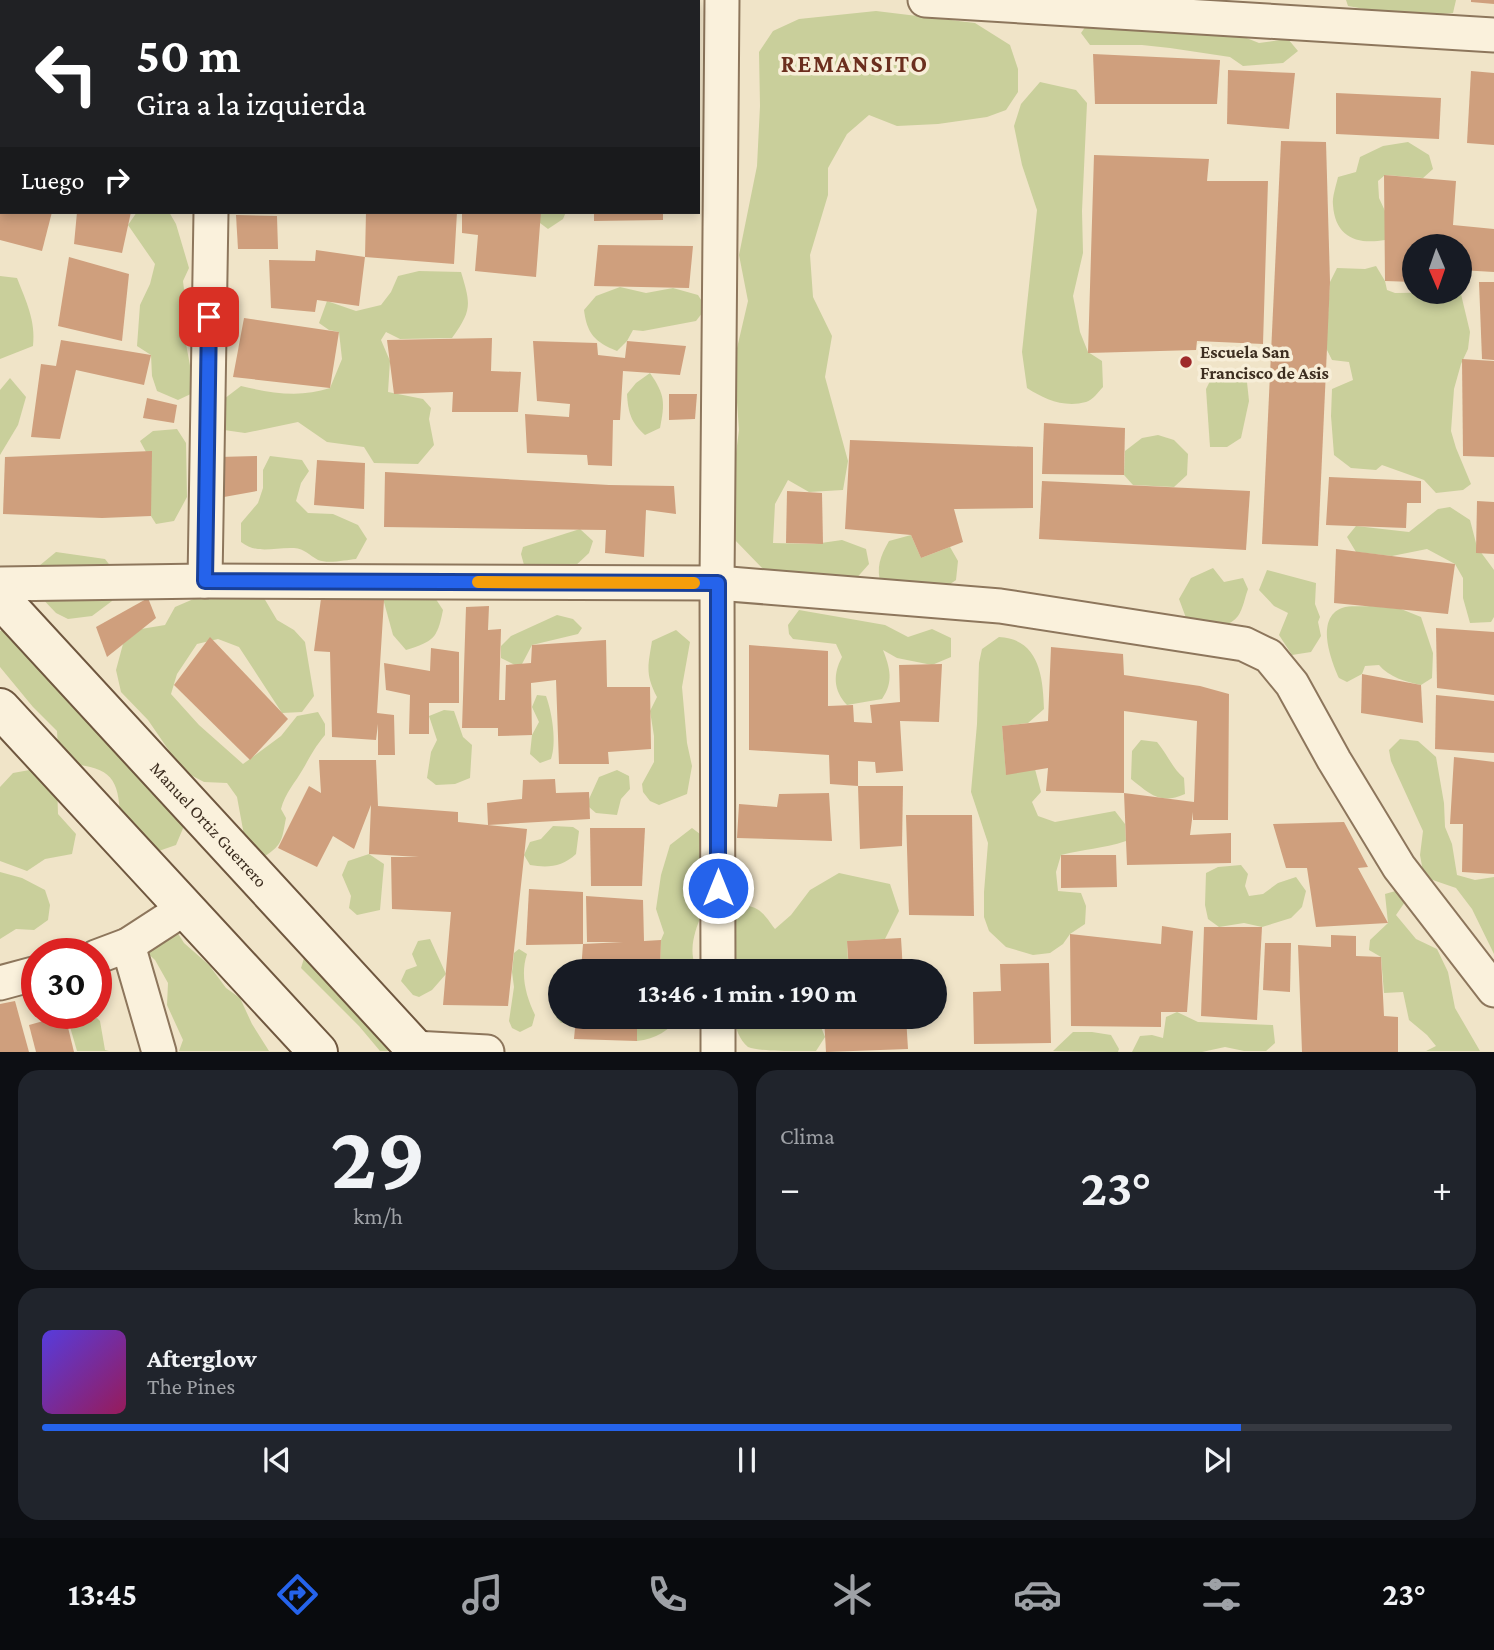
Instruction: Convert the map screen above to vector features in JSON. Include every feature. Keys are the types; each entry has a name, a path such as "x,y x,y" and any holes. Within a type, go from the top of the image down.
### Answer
{"street":[{"path":"718,959 722,0"},
{"path":"925,0 1081,5 1494,35"},
{"path":"205,581 211,214"},
{"path":"0,584 205,581 718,583 1000,606 1244,644 1269,656 1292,684 1334,760 1399,867 1494,990"},
{"name":"Manuel Ortiz Guerrero","path":"0,598 416,1050"},
{"path":"0,708 318,1052"},
{"path":"112,951 128,945 185,908"},
{"path":"128,945 159,1052"},
{"path":"0,984 21,978"},
{"path":"718,1029 719,1052"},
{"path":"416,1050 487,1052"}],"green space":[{"path":"1346,0 1456,0 1453,13 1408,17 1348,6"},
{"path":"876,11 975,23 1010,45 1018,69 1018,92 1006,110 987,117 897,126 869,115 847,134 828,168 828,195 810,255 813,297 832,336 825,377 848,461 843,490 809,492 788,480 775,504 773,543 814,544 842,540 866,549 869,564 854,581 765,571 733,538 731,492 739,430 734,361 748,301 739,255 757,166 759,52 773,31 799,19"},
{"path":"1090,20 1234,33 1259,43 1288,39 1298,51 1283,63 1243,66 1230,57 1170,48 1090,45 1081,33"},
{"path":"1040,82 1076,90 1087,103 1082,211 1083,253 1073,296 1080,332 1088,352 1102,361 1103,387 1091,400 1078,404 1055,401 1027,388 1022,352 1037,210 1022,165 1014,126 1021,104"},
{"path":"1408,142 1429,155 1433,169 1423,178 1385,175 1378,181 1379,198 1385,211 1385,240 1365,241 1349,236 1338,225 1335,216 1333,199 1338,177 1356,172 1360,157 1383,146"},
{"path":"136,214 170,214 176,224 189,268 183,281 186,344 195,392 178,400 157,391 152,376 151,355 137,346 140,305 150,284 155,264 128,225"},
{"path":"538,214 565,214 563,219 548,229 540,223"},
{"path":"1376,266 1387,290 1402,293 1402,304 1463,304 1470,332 1468,349 1454,389 1451,431 1471,484 1463,490 1436,493 1424,480 1382,465 1376,470 1351,468 1334,455 1332,389 1353,380 1349,362 1332,360 1326,348 1330,282 1337,268 1365,269"},
{"path":"419,271 461,272 468,307 452,338 400,339 386,332 381,340 390,361 388,392 423,399 431,408 429,419 434,445 418,464 374,463 364,447 327,442 298,422 245,433 224,430 220,402 241,386 286,393 308,393 330,388 342,359 339,332 329,330 319,323 327,301 356,311 381,305 398,276"},
{"path":"0,276 17,278 30,311 34,337 33,346 0,359"},
{"path":"620,287 646,293 673,288 698,295 706,308 696,321 643,331 633,330 617,351 593,336 584,310 596,296"},
{"path":"1233,369 1247,382 1249,401 1241,438 1227,447 1210,447 1206,389 1213,375"},
{"path":"650,373 663,399 663,412 660,428 645,435 631,417 627,394"},
{"path":"10,378 26,397 18,425 0,455 0,390"},
{"path":"177,429 186,443 187,497 174,521 156,524 151,516 151,461 140,441 153,431"},
{"path":"1158,435 1174,440 1188,454 1187,475 1174,487 1133,485 1124,475 1125,451 1142,438"},
{"path":"270,456 302,460 309,471 301,483 296,501 308,513 333,514 358,525 367,539 356,559 322,561 298,549 260,549 241,542 241,523 258,503 263,488 263,470"},
{"path":"1450,507 1470,520 1477,547 1494,570 1494,617 1491,622 1470,623 1463,598 1463,578 1455,564 1427,549 1392,556 1356,552 1347,537 1356,526 1409,532 1438,509"},
{"path":"580,529 593,541 589,553 573,568 534,569 524,565 521,554 523,547"},
{"path":"911,535 921,558 950,547 958,561 956,580 946,587 881,585 880,562 889,541"},
{"path":"56,552 105,559 119,577 112,601 92,616 68,619 56,613 39,595 39,566"},
{"path":"1213,568 1224,582 1243,578 1248,589 1241,610 1228,624 1208,628 1189,626 1179,599 1191,578"},
{"path":"1267,570 1316,583 1315,604 1320,617 1318,622 1321,636 1311,652 1292,655 1279,635 1288,613 1274,606 1259,590"},
{"path":"219,588 242,589 264,598 277,620 294,630 305,642 314,696 302,712 282,713 239,647 218,639 197,644 177,674 171,694 199,725 243,764 281,736 297,716 318,712 325,724 325,735 283,803 281,809 286,818 281,840 265,856 246,846 237,797 227,783 204,782 183,771 148,720 121,692 116,670 123,644 141,629 165,625 175,607"},
{"path":"430,590 443,610 439,627 433,638 406,650 393,635 382,595"},
{"path":"1370,606 1401,609 1421,617 1433,653 1432,678 1421,685 1415,684 1393,676 1379,665 1365,666 1362,674 1347,682 1339,678 1327,640 1329,621 1334,613 1342,608"},
{"path":"799,610 885,625 908,637 932,629 951,638 951,657 932,665 897,658 883,650 890,675 886,693 882,699 847,705 837,688 836,676 842,657 836,644 793,639 789,634 788,625"},
{"path":"557,615 573,619 582,628 578,634 532,645 522,664 515,665 501,658 501,646 511,636"},
{"path":"22,622 184,826 176,845 153,853 120,818 115,784 104,772 71,764 58,748 57,731 0,667 0,631"},
{"path":"676,630 690,642 682,687 692,766 687,794 659,805 650,801 643,792 642,784 654,762 650,711 657,697 649,676 649,664 652,641"},
{"path":"999,637 1023,644 1031,652 1040,672 1044,709 1028,723 1002,726 1006,774 1035,769 1041,792 1032,802 1038,816 1055,822 1115,811 1125,824 1126,841 1061,855 1056,872 1058,891 1081,893 1086,906 1085,924 1050,953 1033,955 1006,947 989,931 984,917 988,843 971,792 979,663 982,649"},
{"path":"537,695 546,696 554,736 551,759 540,763 530,754 532,735 539,722 532,707"},
{"path":"444,710 454,711 463,737 472,745 470,778 455,784 436,785 427,778 431,752 437,740 429,716"},
{"path":"1400,739 1418,741 1436,757 1445,827 1452,844 1457,875 1475,880 1494,877 1494,954 1472,909 1456,888 1424,877 1420,855 1423,831 1391,761 1389,750"},
{"path":"1141,740 1157,742 1184,778 1185,794 1162,798 1131,779 1132,751"},
{"path":"46,767 57,783 58,814 76,834 72,854 45,859 27,871 0,861 0,787 13,773"},
{"path":"617,770 629,776 630,789 621,799 617,815 596,813 589,807 589,799 599,777"},
{"path":"553,826 573,827 579,831 576,854 554,866 530,865 524,855 530,842 541,839"},
{"path":"692,828 704,837 698,883 707,902 697,927 694,959 660,959 664,933 656,909 661,875 670,845"},
{"path":"369,854 384,864 380,910 357,915 349,908 351,896 342,875 348,861"},
{"path":"1241,865 1248,874 1245,886 1249,896 1263,894 1278,883 1296,877 1306,891 1302,907 1291,918 1262,927 1244,923 1219,927 1208,919 1205,905 1206,873 1218,867"},
{"path":"0,872 22,878 45,890 50,905 48,920 34,930 16,929 0,939"},
{"path":"839,873 890,884 899,911 885,939 847,941 848,959 731,959 726,913 739,904 752,907 764,915 775,929 791,915 810,890"},
{"path":"1399,890 1407,899 1396,915 1416,939 1437,949 1448,972 1455,1008 1480,1051 1426,1051 1436,1046 1409,1020 1403,992 1384,993 1381,957 1369,950 1370,940 1388,923 1385,894"},
{"path":"172,924 184,943 209,965 226,988 240,998 269,1051 179,1051 183,1040 167,1005 168,983 155,960 144,950"},
{"path":"430,939 446,974 432,990 419,997 413,995 401,981 406,970 417,966 412,954 418,941"},
{"path":"519,949 527,954 525,985 535,1015 532,1026 520,1032 512,1028 509,1021 514,987 514,953"},
{"path":"305,955 401,1051 380,1051 301,968"},
{"path":"1177,1012 1198,1022 1273,1025 1275,1043 1266,1051 1244,1051 1225,1047 1202,1052 1132,1052 1140,1036 1163,1038 1166,1017"},
{"path":"71,1029 101,1029 105,1050 109,1051 77,1051"},
{"path":"637,1029 667,1029 650,1038 637,1041"},
{"path":"736,1029 822,1029 825,1037 816,1051 781,1051 748,1047"},
{"path":"1073,1032 1111,1035 1118,1052 1053,1051"}],"building":[{"path":"1494,0 1494,4 1471,2"},
{"path":"1093,54 1220,60 1217,104 1095,104"},
{"path":"1228,70 1295,73 1289,129 1227,124"},
{"path":"1471,71 1494,73 1494,145 1467,143"},
{"path":"1336,93 1441,98 1439,139 1336,134"},
{"path":"1281,141 1326,142 1330,282 1318,546 1262,544"},
{"path":"1094,155 1209,159 1207,181 1268,181 1263,344 1197,341 1196,350 1088,353"},
{"path":"1384,175 1456,181 1453,225 1494,229 1494,272 1472,271 1472,234 1402,234 1402,282 1385,281"},
{"path":"0,214 51,214 42,251 0,240"},
{"path":"77,214 131,214 122,253 74,244"},
{"path":"366,214 457,214 454,264 365,257"},
{"path":"462,214 541,214 536,277 475,271 478,235 462,233"},
{"path":"594,214 663,214 663,220 594,221"},
{"path":"236,215 277,216 278,249 238,249"},
{"path":"598,245 693,246 689,288 594,286"},
{"path":"316,250 365,257 359,306 317,300 315,312 271,308 269,260 315,261"},
{"path":"69,257 129,274 122,341 58,326"},
{"path":"1479,282 1494,282 1494,360 1482,359"},
{"path":"244,318 339,332 330,388 233,377"},
{"path":"492,338 491,371 521,372 518,412 452,412 453,392 394,394 387,340"},
{"path":"61,340 151,355 144,385 76,370 60,439 31,437 41,364 56,366"},
{"path":"533,341 597,343 598,355 625,358 627,341 686,346 680,375 623,371 620,420 613,420 612,466 588,465 587,455 527,453 525,414 569,417 570,404 537,401"},
{"path":"1462,359 1494,361 1494,457 1463,456"},
{"path":"669,394 697,394 695,419 669,420"},
{"path":"147,398 177,405 174,423 143,418"},
{"path":"1044,423 1125,428 1124,475 1042,474"},
{"path":"850,440 1033,447 1033,508 954,509 963,542 921,558 911,535 845,529"},
{"path":"152,451 151,516 102,518 3,514 5,457"},
{"path":"257,456 257,491 224,497 219,457"},
{"path":"317,460 365,463 364,509 314,505"},
{"path":"385,472 609,485 674,486 676,514 646,510 644,557 605,553 606,530 384,527"},
{"path":"1329,477 1421,481 1421,503 1407,503 1406,528 1326,525"},
{"path":"1042,481 1250,491 1246,550 1039,539"},
{"path":"787,491 822,493 823,544 786,543"},
{"path":"1477,501 1494,502 1494,554 1476,553"},
{"path":"1336,549 1455,564 1448,614 1334,603"},
{"path":"322,591 384,600 377,713 394,715 395,755 378,755 378,724 376,740 332,737 330,652 314,651"},
{"path":"148,598 156,618 107,657 96,627"},
{"path":"489,606 488,630 501,629 499,700 505,700 506,665 531,663 532,645 606,640 607,687 650,687 651,749 608,752 609,764 559,764 556,680 531,683 532,735 498,736 498,728 462,728 466,607"},
{"path":"1436,628 1494,632 1494,695 1437,688"},
{"path":"210,637 288,719 250,760 174,685"},
{"path":"749,645 828,651 828,706 853,705 854,722 872,723 870,705 900,702 899,665 942,664 939,722 900,721 903,771 876,773 875,762 858,761 858,786 830,784 829,755 749,750"},
{"path":"1051,647 1123,654 1124,675 1200,686 1229,694 1228,820 1193,820 1193,812 1190,835 1231,833 1231,863 1127,865 1124,793 1046,791 1048,768 1006,775 1002,726 1048,721","holes":["1124,711 1197,721 1194,802 1124,793"]},
{"path":"431,648 459,652 459,703 429,703 429,734 409,734 410,695 386,690 384,663 430,671"},
{"path":"1362,674 1421,685 1423,723 1361,713"},
{"path":"1436,695 1494,701 1494,753 1435,749"},
{"path":"1454,757 1494,762 1494,874 1462,872 1463,824 1450,824"},
{"path":"319,760 376,760 378,806 458,812 458,822 527,829 508,1006 443,1005 451,912 392,909 391,857 419,857 369,854 371,805 354,849 333,836 317,867 278,848 309,786 321,793"},
{"path":"555,779 556,793 589,792 590,819 488,825 487,803 522,799 523,780"},
{"path":"858,786 903,786 902,846 860,849"},
{"path":"829,793 832,841 737,838 739,804 777,807 779,794"},
{"path":"906,815 972,815 974,916 909,915"},
{"path":"1344,822 1368,867 1358,868 1388,923 1316,927 1307,868 1286,868 1273,824"},
{"path":"590,828 645,828 642,886 591,886"},
{"path":"1061,855 1116,855 1117,887 1061,888"},
{"path":"529,889 583,892 583,944 526,945"},
{"path":"586,896 643,900 644,941 661,940 660,959 582,959 583,944 623,942 587,942"},
{"path":"1162,926 1193,931 1187,1012 1161,1012 1161,1027 1071,1026 1070,934 1161,944"},
{"path":"1204,927 1262,927 1257,1020 1201,1016"},
{"path":"1331,935 1356,936 1356,956 1381,957 1384,1016 1398,1017 1398,1052 1302,1052 1298,945 1331,947"},
{"path":"901,938 902,959 848,959 847,941"},
{"path":"1265,943 1291,943 1290,992 1263,990"},
{"path":"1049,963 1051,1043 974,1044 973,992 1001,991 1000,964"},
{"path":"15,1001 29,1052 0,1052 0,1004"},
{"path":"30,1029 68,1029 74,1052 36,1052"},
{"path":"575,1029 637,1029 637,1041 574,1039"},
{"path":"825,1029 907,1029 908,1049 826,1052"}],"slow traffic":[{"path":"478,582 694,583"}],"place":[{"name":"Escuela San Francisco de Asis","path":"1186,362"}],"district":[{"name":"REMANSITO","path":"855,64"}],"route":[{"path":"209,317 205,581 718,583 718,888"}]}
